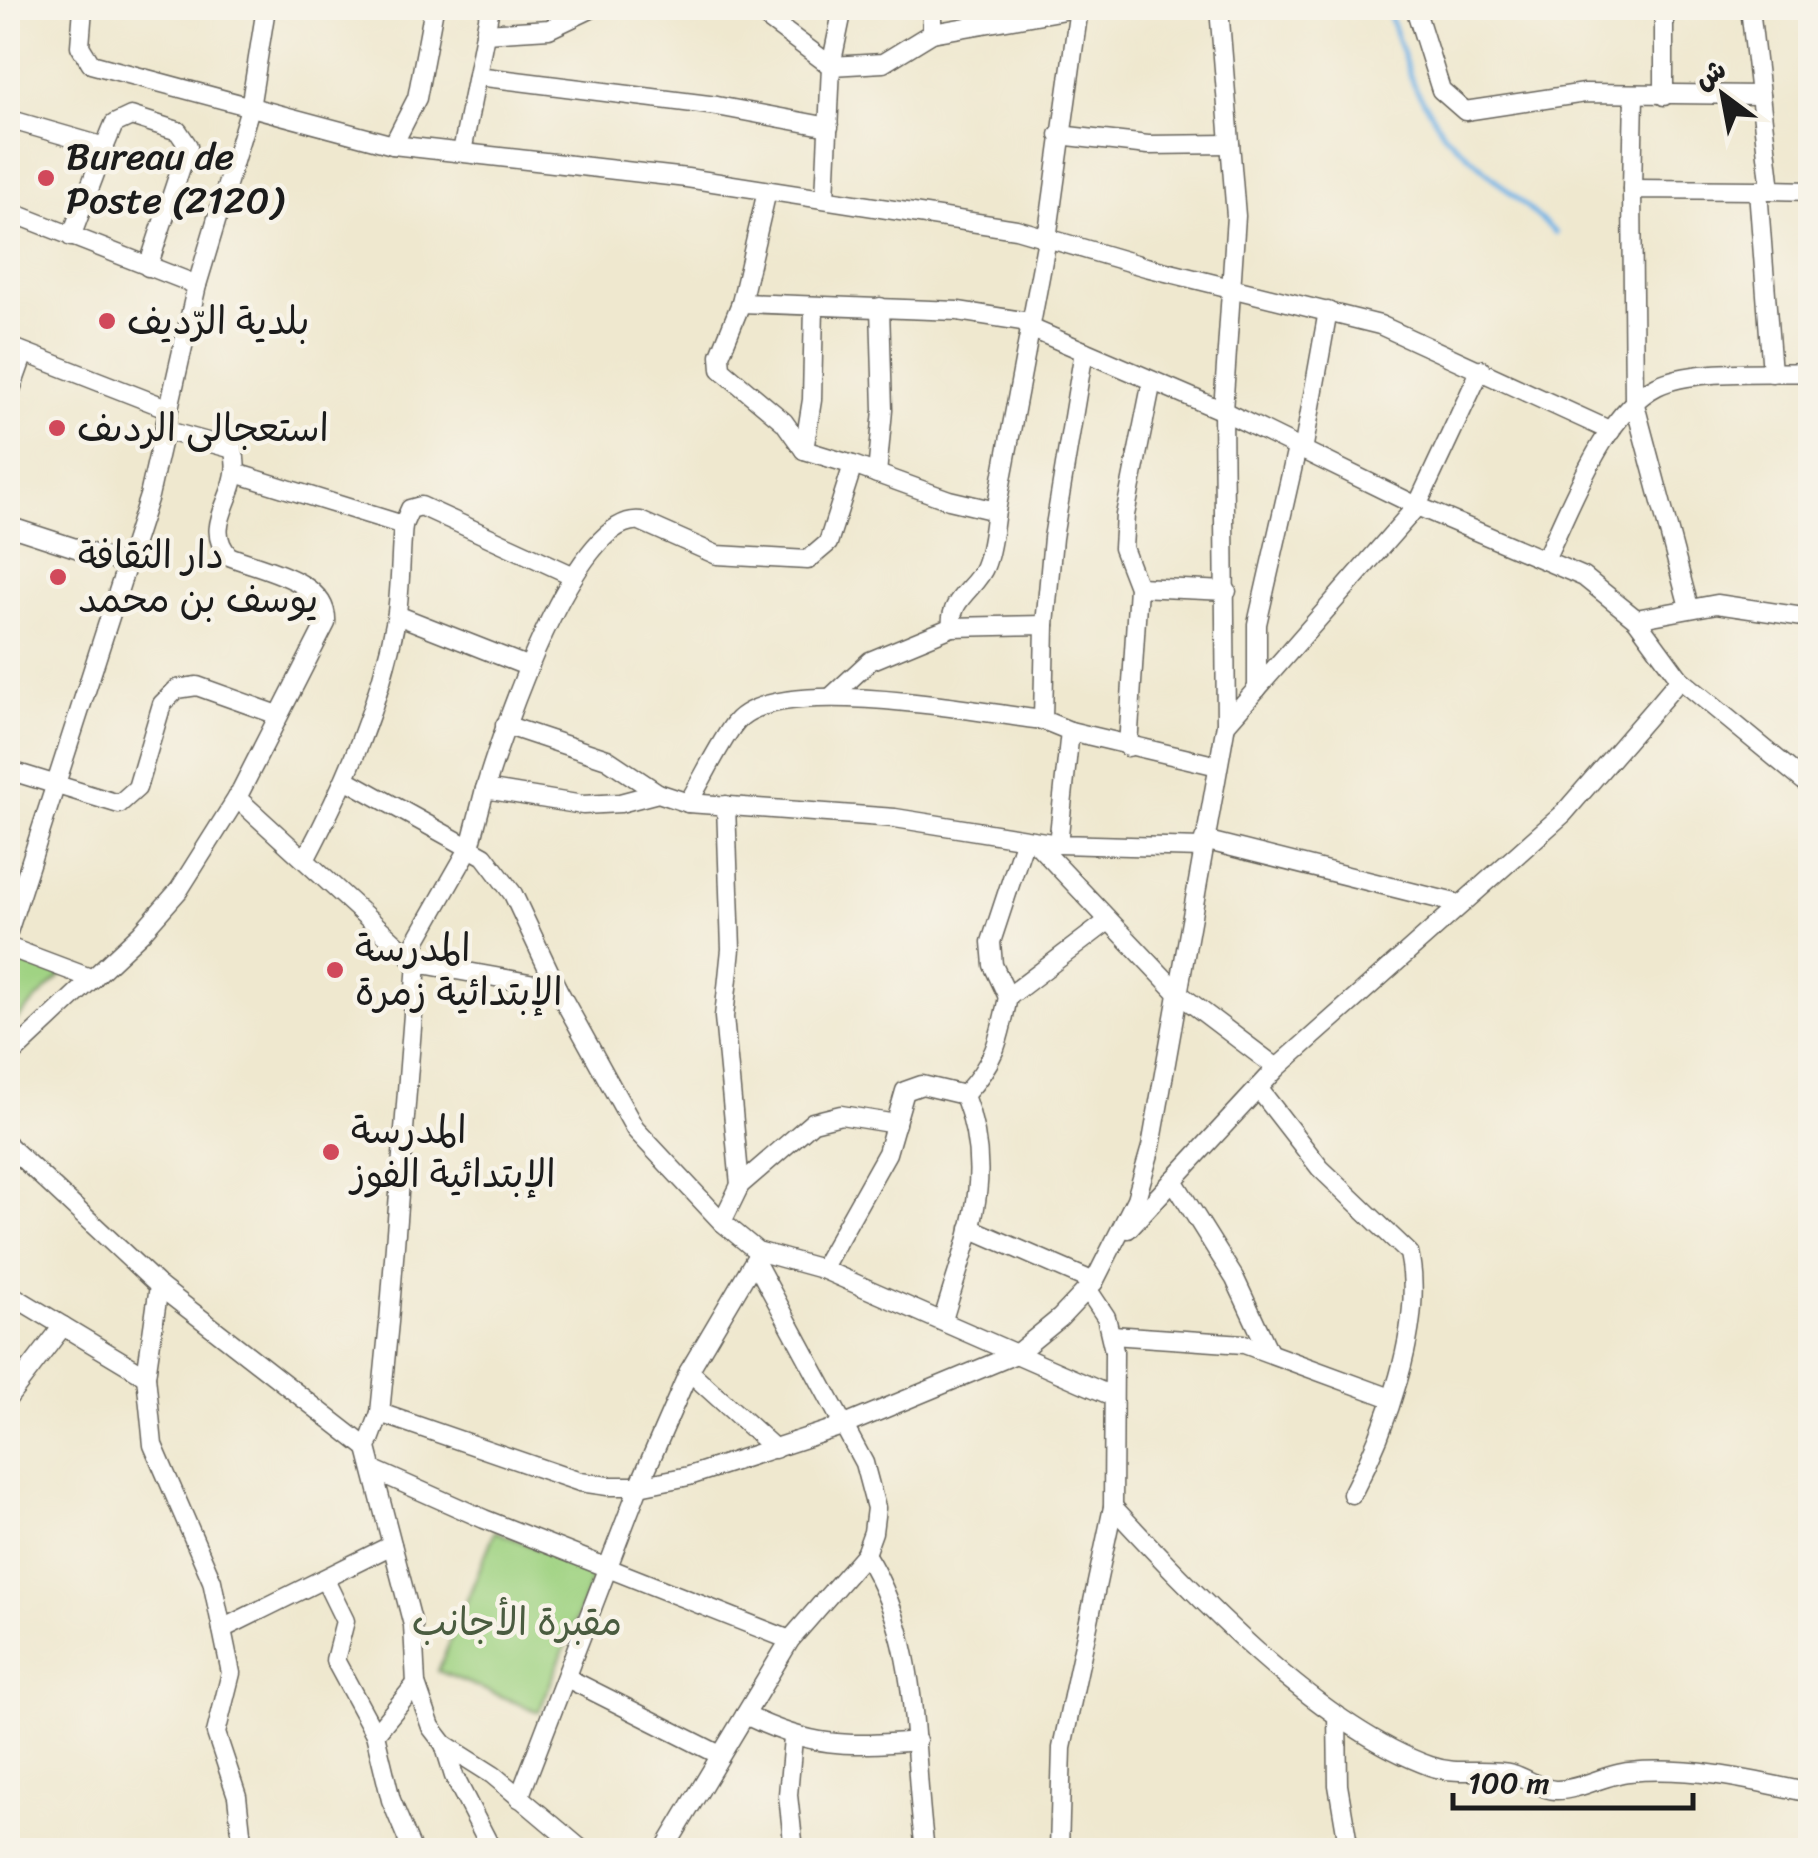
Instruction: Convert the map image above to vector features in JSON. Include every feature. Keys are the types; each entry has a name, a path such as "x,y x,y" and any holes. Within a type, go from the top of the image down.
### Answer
{"street":[{"path":"83,8 80,46 90,64 397,145 767,190 986,222 1230,290 1380,325 1611,431"},
{"path":"8,932 128,565 197,285 250,108 266,8"},
{"path":"397,145 417,98 434,8"},
{"path":"457,151 490,8"},
{"path":"485,33 549,29 593,8"},
{"path":"726,8 763,14 832,66 883,64 932,33 1078,8 1046,239 996,511 984,569 966,588 952,614 952,627"},
{"path":"826,198 832,66 843,8"},
{"path":"932,8 932,33"},
{"path":"380,1414 580,1482 639,1486 690,1476 845,1425 1016,1354 1091,1286 1136,1200 1151,1147 1226,724 1223,411 1236,216 1219,8"},
{"path":"1415,8 1441,90 1456,108 1476,112 1540,96 1586,92 1664,96 1760,94"},
{"path":"1664,8 1664,96"},
{"path":"1750,8 1760,94 1772,374"},
{"path":"476,76 717,106 829,127"},
{"path":"1634,95 1634,400 1688,607"},
{"path":"71,237 114,124 131,116 178,131 188,146 148,267"},
{"path":"8,119 104,148"},
{"path":"1058,135 1148,145 1230,144"},
{"path":"1632,189 1810,191"},
{"path":"767,190 741,303 720,354 722,369 784,422 804,450 996,511"},
{"path":"8,211 197,285"},
{"path":"741,303 1000,315 1223,411 1417,506 1584,577 1636,619 1680,678 1810,786"},
{"path":"804,450 812,400 814,306"},
{"path":"877,474 883,410 880,307"},
{"path":"1257,689 1257,624 1300,450 1328,311"},
{"path":"8,398 16,350 169,408"},
{"path":"1043,720 1044,625 1053,538 1084,351"},
{"path":"1226,724 1417,506 1481,369"},
{"path":"1545,559 1611,431 1634,400 1659,384 1675,381 1810,372"},
{"path":"1128,747 1138,587 1122,548 1127,501 1152,381"},
{"path":"8,1058 93,979 179,890 237,798 322,633 326,613 311,589 229,556 223,549 219,521 238,474 234,449 164,430"},
{"path":"367,1448 380,1414 413,958 470,847 505,725 574,576 606,534 627,519 716,555 808,560 828,543 853,465"},
{"path":"238,474 401,525"},
{"path":"302,854 347,780 379,690 397,615 401,525 410,509 421,506 574,576"},
{"path":"9,531 128,565"},
{"path":"1138,587 1227,591"},
{"path":"1636,619 1688,607 1749,606 1810,618"},
{"path":"397,615 530,667"},
{"path":"831,698 870,660 952,627 1044,625"},
{"path":"1114,1244 1277,1068 1563,814 1680,678"},
{"path":"8,770 110,804 131,797 162,704 176,689 197,686 278,715"},
{"path":"688,803 735,722 764,702 831,698 1043,720 1128,747 1218,766"},
{"path":"505,725 608,758 658,793 688,803 895,818 1030,842 1203,844 1459,904"},
{"path":"1058,844 1070,731"},
{"path":"347,780 484,856 513,894 557,988 635,1129 757,1257 845,1425 874,1496 873,1532 865,1554 790,1640 664,1850"},
{"path":"485,789 603,806 658,793"},
{"path":"237,798 413,958 557,988"},
{"path":"726,805 731,949 724,1018 740,1184"},
{"path":"1030,842 1178,993 1277,1068"},
{"path":"964,1095 987,1071 997,1050 1008,997 993,964 991,942 1030,842"},
{"path":"1008,997 1108,921"},
{"path":"8,948 93,979"},
{"path":"822,1269 873,1183 906,1090 916,1084 964,1095"},
{"path":"1258,1088 1320,1168 1409,1253 1412,1299 1391,1398 1374,1452 1352,1494"},
{"path":"943,1320 970,1228 982,1159 979,1134 964,1095"},
{"path":"722,1222 740,1184 813,1122 841,1116 896,1124"},
{"path":"12,1149 159,1286 367,1448 413,1625 416,1684 431,1727 444,1744 460,1790 492,1850"},
{"path":"1173,1180 1235,1279 1269,1352"},
{"path":"970,1228 1091,1286 1112,1335 1113,1507 1062,1748 1058,1850"},
{"path":"757,1257 822,1269 1112,1396"},
{"path":"518,1798 611,1569 639,1486 690,1371 757,1257"},
{"path":"159,1286 146,1376 153,1445 206,1565 222,1629 230,1673 216,1732 237,1796 243,1850"},
{"path":"8,1293 146,1376"},
{"path":"8,1398 62,1326"},
{"path":"1112,1335 1220,1340 1269,1352 1391,1398"},
{"path":"690,1371 775,1449"},
{"path":"374,1470 790,1640"},
{"path":"1113,1507 1204,1603 1337,1714 1428,1766 1456,1773 1514,1774 1554,1790 1607,1775 1677,1770 1810,1792"},
{"path":"222,1629 392,1545"},
{"path":"865,1554 882,1581 899,1623 912,1682 925,1850"},
{"path":"325,1580 345,1621 335,1660 376,1734 391,1800 412,1850"},
{"path":"567,1678 720,1755"},
{"path":"376,1734 416,1684"},
{"path":"1337,1714 1338,1785 1349,1850"},
{"path":"745,1715 793,1738 854,1746 917,1741"},
{"path":"793,1738 788,1795 794,1850"},
{"path":"444,1744 493,1774 582,1850"}],"green space":[{"path":"10,960 63,974 8,1028 8,967"},
{"name":"مقبرة الأجانب","path":"495,1531 595,1572 539,1712 438,1671"}],"waterway":[{"path":"1387,8 1413,84 1444,134 1556,233"}],"place":[{"name":"Bureau de Poste (2120)","path":"46,178"},
{"name":"بلدية الرّديف","path":"107,321"},
{"name":"استعجالى الردىف","path":"57,428"},
{"name":"دار الثقافة يوسف بن محمد","path":"58,577"},
{"name":"المدرسة الإبتدائية زمرة","path":"335,970"},
{"name":"المدرسة الإبتدائية الفوز","path":"331,1152"}]}
